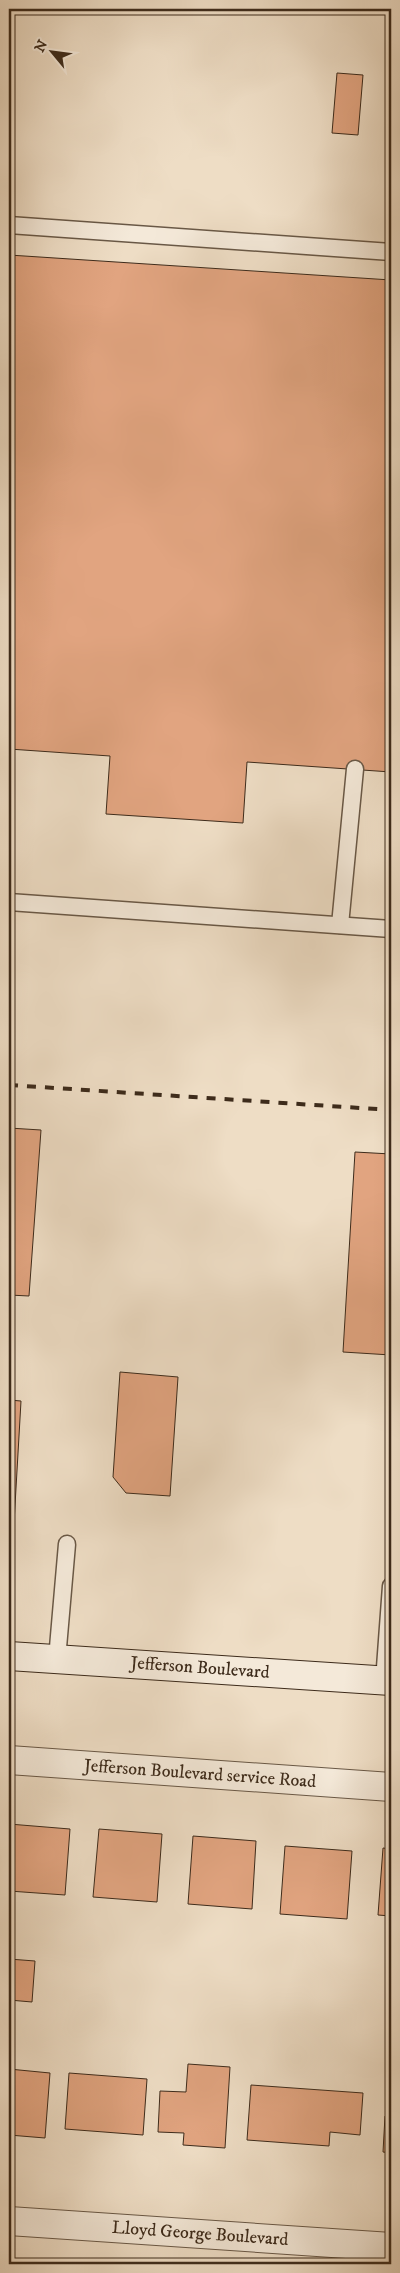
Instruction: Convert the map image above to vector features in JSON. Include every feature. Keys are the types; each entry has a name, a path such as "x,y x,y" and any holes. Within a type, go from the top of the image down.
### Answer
{"street":[{"name":"Jefferson Boulevard","path":"9,1656 388,1681"},
{"name":"Jefferson Boulevard service Road","path":"9,1760 391,1787"},
{"name":"Lloyd George Boulevard","path":"9,2221 391,2247"}],"lane":[{"path":"9,224 391,252"},
{"path":"340,926 355,769"},
{"path":"9,902 391,929"},
{"path":"57,1659 67,1544"},
{"path":"388,1681 391,1586"}],"building":[{"path":"337,73 363,75 358,135 332,133"},
{"path":"9,255 391,280 391,772 247,762 243,823 106,814 110,756 9,749"},
{"path":"9,1128 41,1130 29,1296 9,1295"},
{"path":"355,1152 391,1154 391,1355 343,1352"},
{"path":"120,1372 178,1377 170,1496 126,1493 113,1477"},
{"path":"9,1400 21,1401 14,1523 9,1523"},
{"path":"9,1824 70,1829 65,1895 9,1891"},
{"path":"99,1829 162,1834 157,1902 93,1897"},
{"path":"193,1836 256,1841 252,1909 188,1904"},
{"path":"285,1846 352,1851 347,1919 280,1914"},
{"path":"383,1848 391,1849 391,1916 378,1915"},
{"path":"9,1959 35,1961 32,2002 9,2000"},
{"path":"188,2064 230,2067 225,2148 183,2145 184,2133 158,2132 160,2091 186,2092"},
{"path":"9,2069 50,2073 45,2138 9,2135"},
{"path":"69,2073 147,2079 143,2135 65,2129"},
{"path":"251,2085 363,2093 360,2135 330,2132 329,2146 247,2140"},
{"path":"385,2116 391,2116 391,2153 383,2152"}],"railway":[{"path":"9,1085 391,1110"}]}
